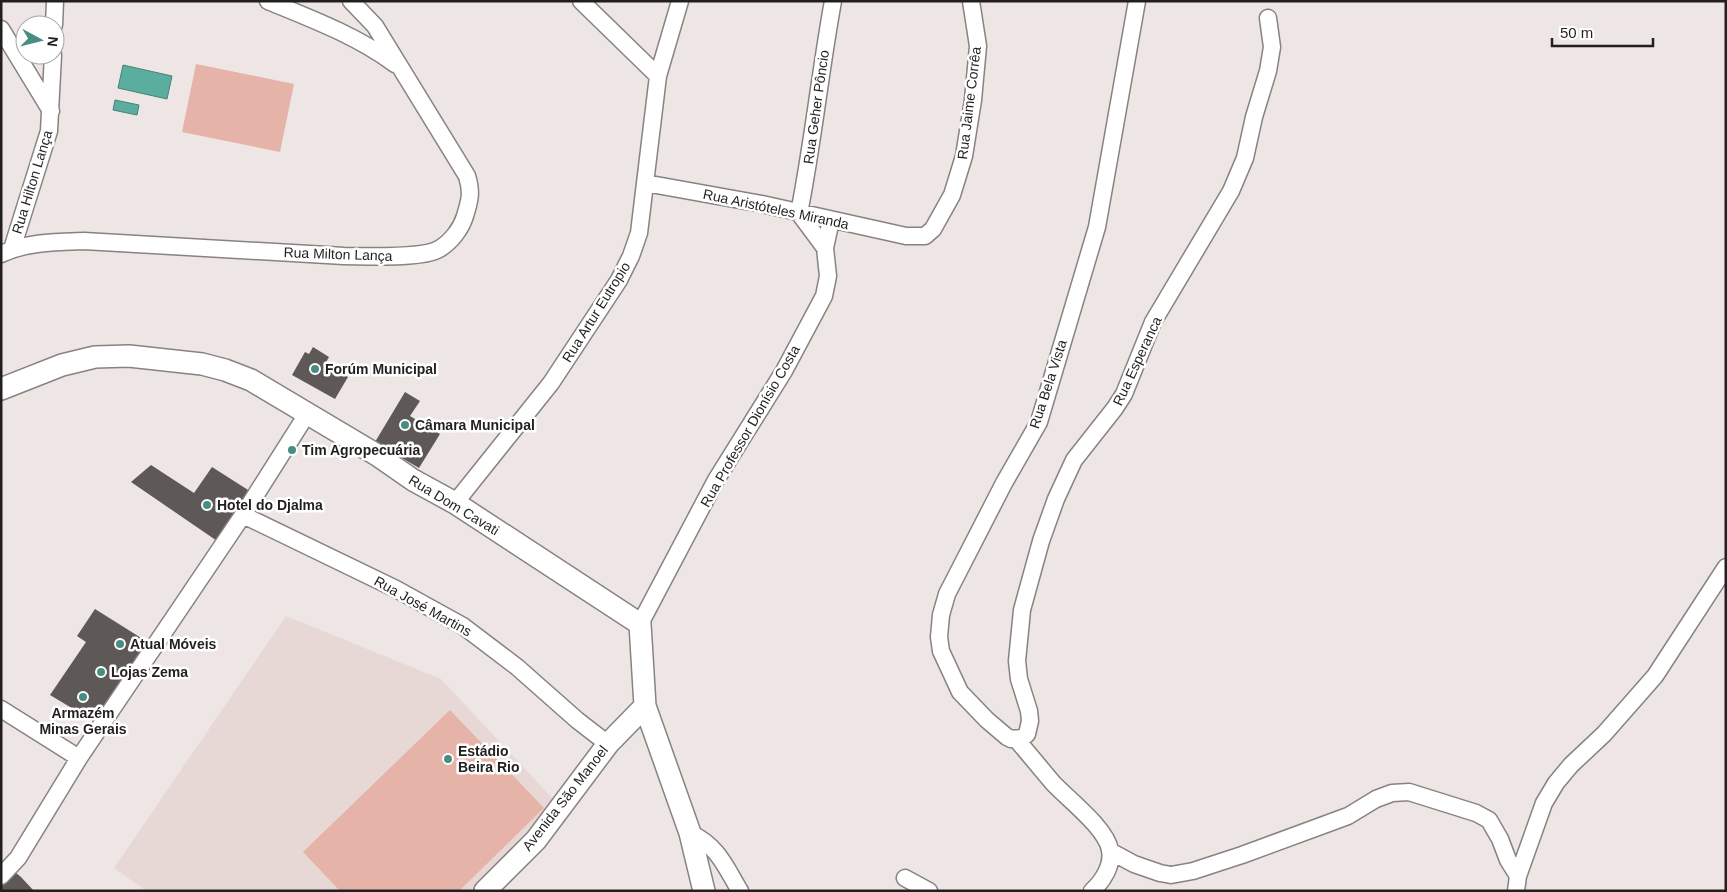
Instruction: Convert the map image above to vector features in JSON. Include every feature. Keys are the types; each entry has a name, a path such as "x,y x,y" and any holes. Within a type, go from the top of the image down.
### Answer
{"main road":[{"name":"Rua Dom Cavati","path":"1,389 62,365 95,357 129,356 202,364 225,370 251,380 377,455 413,480 455,503 640,624"},
{"path":"640,624 645,706 690,833 704,891"},
{"name":"Avenida São Manoel","path":"485,891 536,840 608,744 645,706"}],"street":[{"path":"54,15 55,1"},
{"path":"268,1 339,30 380,53 401,68"},
{"name":"Rua Milton Lança","path":"6,252 50,242 84,241 383,257 424,254 438,250 451,239 463,222 469,204 471,189 467,176 375,26 350,1"},
{"path":"581,1 658,76"},
{"name":"Rua Artur Eutropio","path":"455,503 551,383 619,280 631,256 639,233 658,76 680,1"},
{"name":"Rua Geher Pôncio","path":"799,213 807,175 825,43 833,1"},
{"name":"Rua Jaime Corrêa","path":"906,236 925,236 933,229 952,195 964,156 978,46 971,1"},
{"name":"Rua Bela Vista","path":"1110,851 1106,839 1092,822 1054,784 1022,737 1007,737 960,692 941,651 939,636 947,594 1004,483 1039,422 1097,227 1137,1"},
{"name":"Rua Esperanca","path":"1022,737 1030,721 1017,661 1022,610 1040,541 1056,499 1074,460 1116,408 1124,394 1154,322 1231,191 1245,158 1254,117 1268,72 1272,47 1268,18"},
{"path":"1,29 51,111"},
{"name":"Rua Hilton Lança","path":"6,252 49,131 53,65"},
{"name":"Rua Aristóteles Miranda","path":"645,183 762,204 906,236"},
{"path":"799,213 824,248"},
{"name":"Rua Professor Dionísio Costa","path":"640,624 716,480 784,371 816,313 824,296 828,276 824,248 831,220"},
{"path":"1,876 18,858 78,758 243,515 307,414"},
{"name":"Rua José Martins","path":"243,515 396,589 463,626 517,667 577,720 608,744"},
{"path":"1517,883 1544,803 1556,783 1571,765 1604,734 1655,676 1726,566"},
{"path":"1,709 78,758"},
{"path":"1092,891 1109,868 1110,851 1134,864 1160,873 1172,875 1193,871 1348,816 1376,799 1392,793 1409,792 1476,813 1489,820 1500,839 1517,883"},
{"path":"690,833 707,842 717,852 740,891"},
{"path":"905,878 928,891"}],"shaded area":[{"path":"196,64 294,84 280,152 182,132"},
{"path":"123,65 172,76 167,99 118,88"},
{"path":"115,100 139,105 137,115 113,110"},
{"path":"286,616 441,679 555,801 471,891 146,891 114,868"},
{"name":"Estádio Beira Rio","path":"450,710 544,808 459,891 340,891 303,852"}],"building":[{"name":"Forúm Municipal","path":"313,347 329,357 325,364 348,377 335,399 292,375 305,352 309,354"},
{"name":"Câmara Municipal","path":"405,392 420,401 410,416 440,434 419,468 375,442"},
{"name":"Hotel do Djalma","path":"151,465 194,493 212,467 256,495 223,545 131,482"},
{"path":"95,609 154,646 100,725 50,695 86,642 77,636"},
{"path":"10,868 34,891 1,891 1,876"}],"place":[{"name":"Forúm Municipal","path":"315,369"},
{"name":"Câmara Municipal","path":"405,425"},
{"name":"Tim Agropecuária","path":"292,450"},
{"name":"Hotel do Djalma","path":"207,505"},
{"name":"Atual Móveis","path":"120,644"},
{"name":"Lojas Zema","path":"101,672"},
{"name":"Armazém Minas Gerais","path":"83,697"},
{"name":"Estádio Beira Rio","path":"448,759"}]}
